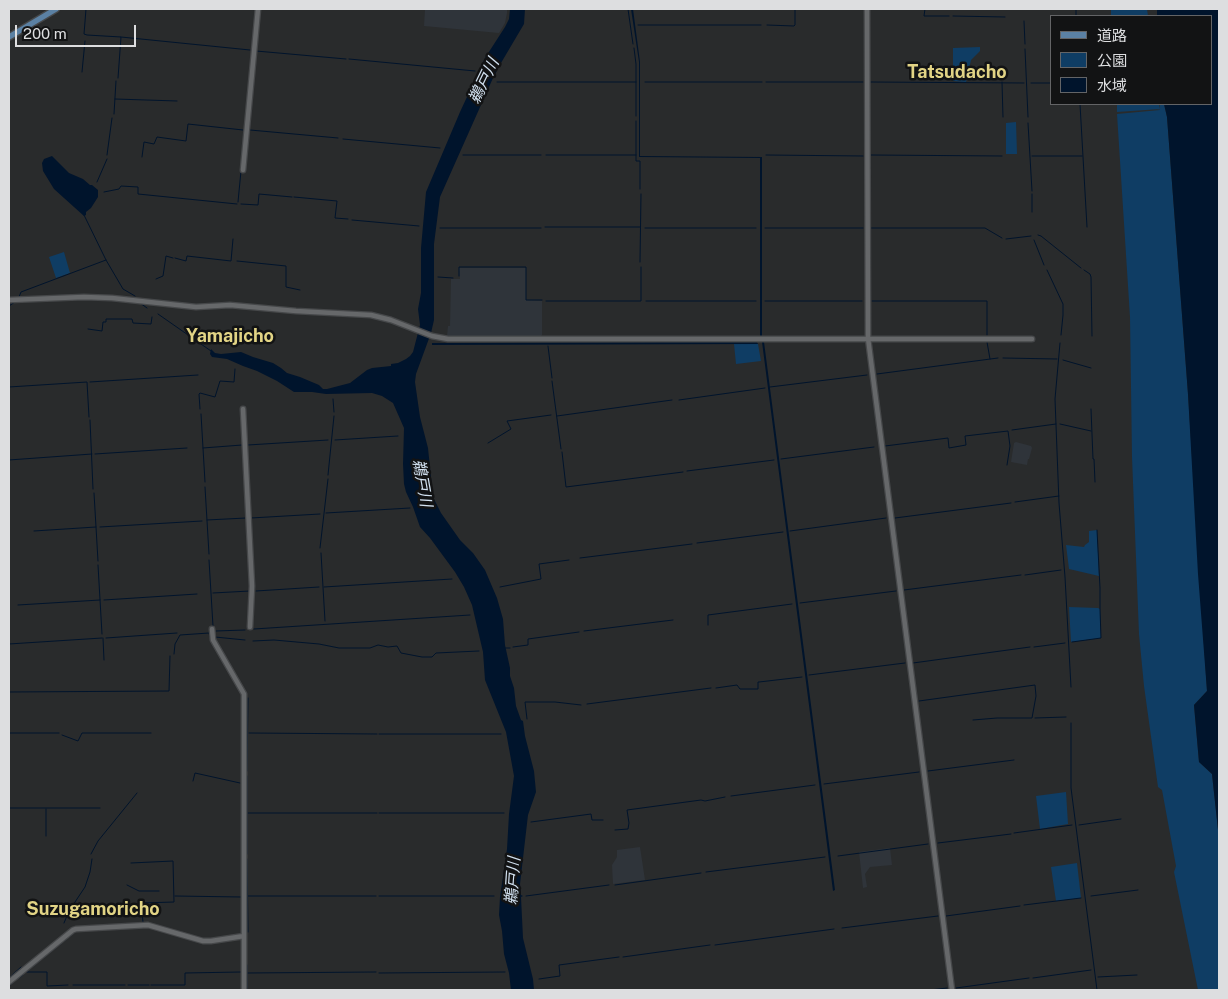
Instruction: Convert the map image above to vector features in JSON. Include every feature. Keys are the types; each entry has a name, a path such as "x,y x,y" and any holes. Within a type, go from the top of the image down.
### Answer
{"main road":[{"path":"9,37 56,9"}],"street":[{"path":"243,170 258,9"},
{"path":"867,9 868,338 952,990"},
{"path":"9,300 84,297 112,298 196,307 230,305 296,312 372,315 391,320 438,338 457,339 1032,339"},
{"path":"243,409 252,586 250,627"},
{"path":"212,629 213,640 244,694 244,990"},
{"path":"9,982 76,928 148,925 196,940 211,941 244,936"}],"shaded area":[{"path":"425,9 507,9 507,13 505,23 499,33 424,26"},
{"path":"459,268 526,268 526,300 542,301 542,335 540,337 447,336 448,326 450,326 451,279 460,279"},
{"path":"1014,443 1031,446 1032,448 1027,465 1011,462"},
{"path":"640,847 645,880 613,884 612,865 617,857 617,850"},
{"path":"890,848 892,865 870,867 865,874 867,887 863,888 859,852"}],"green space":[{"path":"1111,9 1147,9 1148,15 1111,15"},
{"path":"980,47 980,51 971,60 966,82 953,81 953,48"},
{"path":"1117,105 1159,105 1160,109 1117,112"},
{"path":"1160,105 1164,105 1167,117 1188,394 1207,691 1194,705 1199,762 1212,774 1219,839 1219,990 1198,990 1174,872 1176,866 1162,790 1158,787 1139,634 1132,457 1130,317 1117,114 1160,110"},
{"path":"1016,122 1017,154 1006,154 1006,123"},
{"path":"64,252 70,273 56,278 49,257"},
{"path":"734,344 758,344 761,361 736,364"},
{"path":"1097,530 1099,576 1069,569 1066,545 1084,547 1089,542 1089,531"},
{"path":"1069,607 1100,609 1101,638 1071,642"},
{"path":"1066,792 1068,824 1040,829 1036,796"},
{"path":"1077,863 1081,898 1056,901 1051,867"}],"water":[{"name":"鵜戸川","path":"510,9 525,9 524,24 493,78 440,197 434,244 434,320 415,382 420,417 428,448 433,497 441,513 460,540 473,553 485,570 497,598 503,619 505,645 516,706 523,721 534,771 536,792 528,815 520,884 521,895 523,896 521,897 523,938 534,990 511,990 499,915 514,776 506,732 485,680 483,652 472,605 455,572 420,527 406,492 403,464 404,428 393,403 382,396 372,393 326,394 294,392 257,371 227,359 212,357 210,354 211,349 215,353 221,354 241,352 273,363 287,373 319,385 323,389 350,383 367,370 391,366 391,364 398,363 410,356 413,352 420,325 418,309 421,293 421,248 426,192 485,58 509,19"},
{"path":"631,9 633,9 640,62 640,156 762,157 762,338 760,338 760,158 639,157 639,62"},
{"path":"1157,9 1219,9 1219,839 1212,774 1199,762 1194,705 1207,691 1198,574 1188,394 1167,117 1164,105 1213,105 1213,15 1157,15"},
{"path":"52,156 69,173 83,179 98,190 98,197 86,212 86,215 84,216 54,189 43,171 42,163 44,159"},
{"path":"757,342 758,344 432,345 432,343"},
{"path":"762,342 764,342 835,890 833,891"}],"waterway":[{"path":"86,9 84,34 121,37 118,78"},
{"path":"529,9 627,9"},
{"path":"628,9 633,44"},
{"path":"767,25 794,26 795,9"},
{"path":"925,9 924,16 949,16"},
{"path":"1076,9 1076,15"},
{"path":"953,16 1005,17"},
{"path":"1024,21 1025,44"},
{"path":"638,25 761,25"},
{"path":"121,37 250,50"},
{"path":"82,72 85,41"},
{"path":"634,48 636,64 636,116"},
{"path":"1025,49 1028,117"},
{"path":"256,51 346,59"},
{"name":"鵜戸川","path":"349,59 475,71"},
{"path":"114,114 116,81"},
{"name":"鵜戸川","path":"497,82 636,82"},
{"path":"645,82 762,82"},
{"path":"766,82 863,82"},
{"path":"870,82 1024,83"},
{"path":"1002,82 1003,117"},
{"path":"1031,83 1050,83"},
{"path":"115,99 177,101"},
{"path":"1080,105 1087,227"},
{"path":"107,155 112,118"},
{"path":"636,121 636,161 640,161 640,189"},
{"path":"1028,123 1032,191"},
{"path":"142,157 144,142 154,144 157,137 186,141 188,124 243,130"},
{"path":"250,130 338,138"},
{"path":"343,139 440,148"},
{"path":"463,155 541,155"},
{"path":"546,155 636,155"},
{"path":"766,155 863,156"},
{"path":"870,155 1002,156"},
{"path":"1032,156 1082,156"},
{"path":"97,182 107,159"},
{"path":"238,202 241,171"},
{"path":"104,192 119,189 121,186 138,187 138,194 237,204"},
{"path":"241,204 258,205 259,194 292,197"},
{"path":"640,262 641,194"},
{"path":"1032,194 1032,212"},
{"path":"294,197 337,201 335,218 348,219"},
{"path":"84,215 106,260 123,289 135,296"},
{"path":"352,220 419,226"},
{"path":"545,227 640,227"},
{"path":"440,228 541,228"},
{"path":"645,228 756,228"},
{"path":"765,228 863,228"},
{"path":"870,228 985,228 1002,238"},
{"path":"1038,235 1081,268"},
{"path":"1006,239 1031,236"},
{"path":"175,258 186,261 187,256 231,261 233,239"},
{"path":"1034,240 1044,265"},
{"path":"156,279 163,276 166,256 173,258"},
{"path":"19,297 21,292 106,260"},
{"path":"237,261 286,266 286,287 300,290"},
{"path":"459,276 459,267 526,267 526,300 542,300"},
{"path":"546,301 641,301 641,267"},
{"path":"1047,270 1063,304 1061,335"},
{"path":"1084,270 1091,277 1092,336"},
{"path":"438,277 453,278"},
{"path":"646,301 756,301"},
{"path":"765,301 862,301"},
{"path":"872,301 987,301 987,335"},
{"path":"9,306 15,302"},
{"path":"140,303 147,308"},
{"path":"158,314 211,351"},
{"path":"88,329 102,331 103,322 106,322 106,319 132,319 133,323 151,324 152,317"},
{"path":"987,342 990,359"},
{"path":"1060,343 1055,399 1059,503 1071,687"},
{"path":"548,346 552,378"},
{"path":"877,374 998,358"},
{"path":"1003,358 1057,359"},
{"path":"1063,360 1091,368"},
{"path":"200,409 199,394 215,397 220,381 234,382 235,369"},
{"path":"90,382 198,375"},
{"path":"770,387 867,375"},
{"path":"552,381 561,449"},
{"path":"9,387 87,382 89,417"},
{"path":"679,400 765,388"},
{"path":"333,399 334,412"},
{"path":"557,416 672,400"},
{"path":"1091,409 1095,482"},
{"path":"201,414 205,482"},
{"path":"488,443 511,429 507,421 551,415"},
{"path":"328,475 334,416"},
{"path":"90,420 93,489"},
{"path":"1012,430 1056,424"},
{"path":"1060,424 1091,431"},
{"path":"885,446 948,438 949,448 966,445 965,436 1008,431 1010,446 1007,465"},
{"path":"335,440 398,436"},
{"path":"248,445 328,440"},
{"path":"203,448 242,445"},
{"path":"781,459 874,447"},
{"path":"95,454 187,448"},
{"path":"562,452 566,487 683,472"},
{"path":"9,460 92,454"},
{"path":"687,471 774,460"},
{"path":"320,548 328,479"},
{"path":"205,487 209,554"},
{"path":"94,493 98,561"},
{"path":"1015,502 1059,496"},
{"path":"895,518 1011,503"},
{"name":"鵜戸川","path":"326,513 410,508"},
{"path":"251,518 320,514"},
{"path":"207,520 246,518"},
{"path":"790,531 886,518"},
{"path":"100,527 202,521"},
{"path":"34,531 96,527"},
{"path":"1072,642 1101,638 1097,530"},
{"path":"697,543 783,532"},
{"path":"580,558 692,544"},
{"path":"321,553 325,621"},
{"path":"209,560 213,626"},
{"path":"500,587 541,579 539,564 569,560"},
{"path":"98,565 102,634"},
{"path":"1025,575 1061,570"},
{"path":"904,590 1021,575"},
{"path":"324,587 452,579"},
{"path":"256,591 319,587"},
{"path":"213,593 250,591"},
{"path":"800,603 896,591"},
{"path":"104,600 197,594"},
{"path":"18,605 100,600"},
{"path":"708,625 708,615 792,604"},
{"path":"254,629 470,615"},
{"path":"584,631 673,620"},
{"path":"216,631 245,630"},
{"path":"513,647 528,645 528,639 579,632"},
{"path":"106,638 177,633"},
{"path":"174,654 175,644 180,635 209,633 210,637"},
{"path":"215,637 245,640"},
{"path":"9,644 102,638"},
{"path":"103,638 104,660"},
{"path":"253,641 274,640 319,644 339,648 370,648 378,645 397,646 401,653 422,657 432,657 436,653 479,651"},
{"path":"1034,647 1065,643"},
{"path":"913,663 1030,647"},
{"path":"505,648 510,648"},
{"path":"9,692 169,691 170,656"},
{"path":"809,675 905,663"},
{"path":"716,688 737,685 740,689 758,689 758,682 802,677"},
{"path":"919,701 1035,685 1036,696 1032,718 973,720"},
{"path":"587,704 711,688"},
{"path":"247,771 248,698"},
{"path":"527,719 525,702 555,702 581,705"},
{"path":"1035,718 1066,717"},
{"path":"1071,723 1071,788 1097,990"},
{"path":"9,733 59,733"},
{"path":"62,735 78,741 82,733 151,733"},
{"path":"249,733 377,734"},
{"path":"379,734 501,734"},
{"path":"928,771 1014,760"},
{"path":"824,784 919,772"},
{"path":"193,781 195,773 240,783"},
{"path":"247,776 247,854"},
{"path":"731,796 815,785"},
{"path":"91,854 98,841 137,793"},
{"path":"615,830 628,829 627,810 725,797"},
{"path":"9,808 100,808"},
{"path":"46,809 46,836"},
{"path":"248,813 377,813"},
{"path":"379,813 504,813"},
{"path":"531,822 591,814 592,820 603,820"},
{"path":"1079,825 1121,819"},
{"path":"1014,833 1072,825"},
{"path":"938,843 1011,834"},
{"path":"838,856 928,844"},
{"path":"706,872 825,857"},
{"path":"64,923 69,911 85,887 92,859"},
{"path":"247,859 248,932"},
{"path":"131,863 173,861 174,902 141,903 143,922"},
{"path":"615,885 701,873"},
{"path":"127,885 139,891 159,891"},
{"name":"鵜戸川","path":"526,896 609,885"},
{"path":"1091,896 1138,890"},
{"path":"175,896 241,897"},
{"path":"247,896 376,896"},
{"path":"379,896 494,896"},
{"path":"1024,905 1081,898"},
{"path":"946,916 1020,906"},
{"path":"842,928 938,916"},
{"path":"715,945 834,929"},
{"path":"27,971 74,933"},
{"path":"623,957 710,945"},
{"path":"539,979 560,976 559,965 619,957"},
{"path":"247,965 247,990"},
{"path":"9,978 21,967"},
{"path":"1033,978 1091,970"},
{"path":"27,972 47,972 47,986 68,985"},
{"path":"151,985 185,985 185,973 241,972"},
{"path":"247,973 376,972"},
{"path":"379,973 505,972"},
{"path":"19,978 23,975"},
{"path":"1098,977 1137,975"},
{"path":"956,988 1029,978"},
{"path":"9,986 16,980"},
{"path":"73,985 125,985"},
{"path":"128,985 149,985"},
{"path":"930,990 947,988"}],"district":[{"name":"Tatsudacho","path":"957,72"},
{"name":"Yamajicho","path":"230,336"},
{"name":"Suzugamoricho","path":"93,909"}]}
